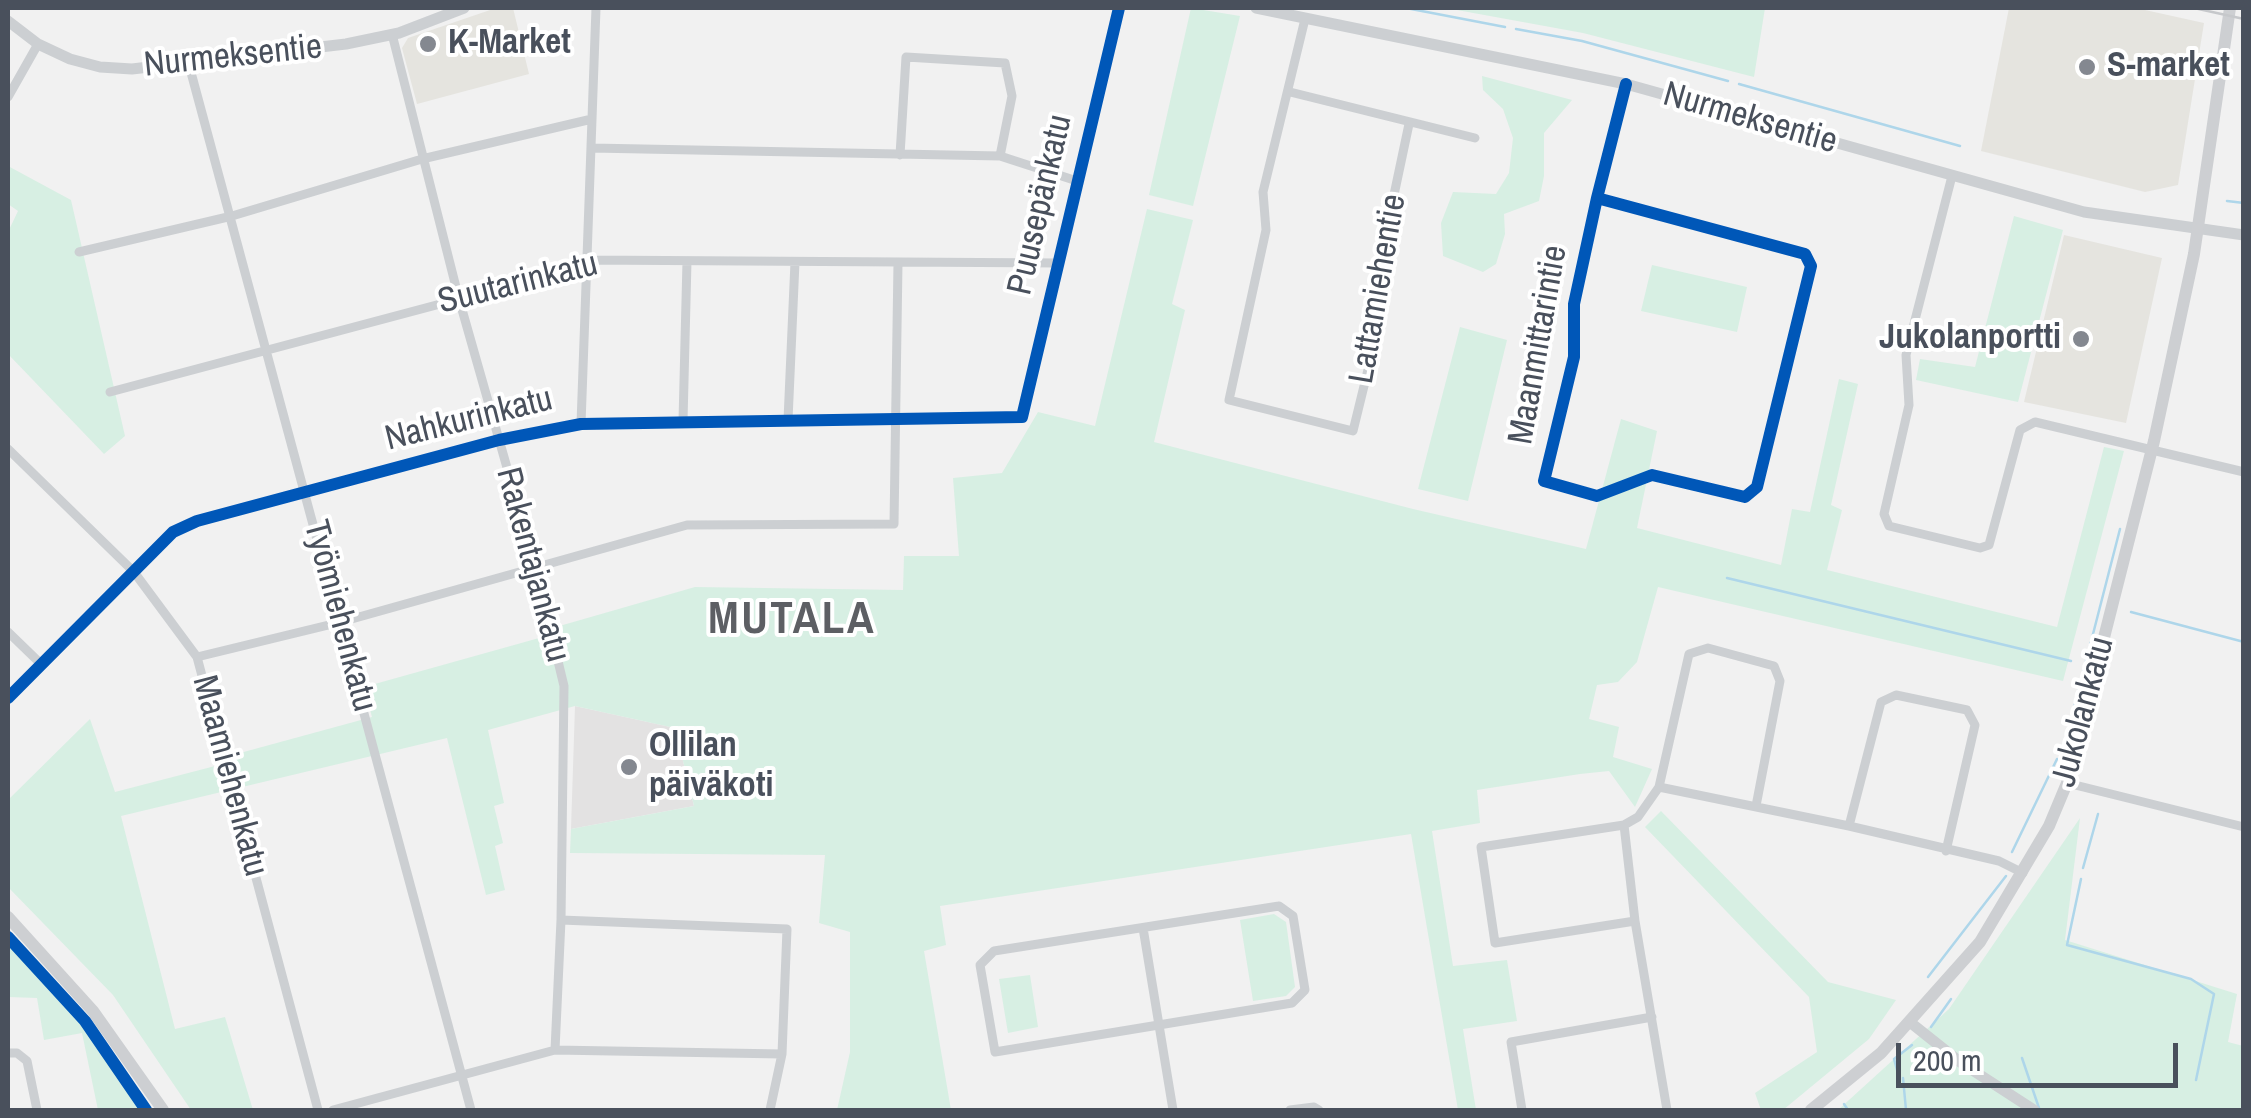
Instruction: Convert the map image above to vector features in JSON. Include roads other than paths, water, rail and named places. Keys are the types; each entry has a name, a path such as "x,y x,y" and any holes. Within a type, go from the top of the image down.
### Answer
{"main road":[{"name":"Jukolankatu","path":"1811,1110 1881,1053 1980,942 2050,826 2067,783 2150,450 2198,231 2230,8"},
{"path":"10,920 93,1011 164,1110"}],"street":[{"name":"Nurmeksentie","path":"8,21 38,44 70,59 100,67 132,69 346,44 392,34 464,8"},
{"path":"582,424 596,8"},
{"name":"Puusepänkatu","path":"1022,417 1119,8"},
{"name":"Nurmeksentie","path":"1256,8 1626,84 2084,212 2244,236"},
{"name":"Lattamiehentie","path":"1306,19 1263,192 1266,230 1229,400 1353,432 1386,296 1380,261 1409,124"},
{"name":"Rakentajankatu","path":"392,34 458,299 535,566 564,686 556,1050"},
{"path":"8,97 38,44"},
{"path":"900,155 906,57 1005,64 1012,96 1000,156"},
{"name":"Työmiehenkatu","path":"189,65 472,1110"},
{"name":"Maanmittarintie","path":"1597,198 1805,254 1812,266 1757,487 1745,496 1652,475 1597,496 1544,482 1574,357 1574,304 1597,198 1626,84"},
{"path":"1290,92 1475,138"},
{"path":"79,252 232,216 422,159 592,119"},
{"path":"592,148 1000,156 1078,182"},
{"path":"1952,176 1906,355 1909,405 1884,514 1889,526 1980,548 1989,544 2020,430 2035,422 2244,472"},
{"name":"Suutarinkatu","path":"110,392 458,299 587,260 1058,263"},
{"path":"683,421 687,261"},
{"path":"788,420 795,262"},
{"path":"198,657 340,622 688,525 894,524 898,263"},
{"name":"Nahkurinkatu","path":"8,698 173,532 198,521 498,440 582,424 1022,417"},
{"name":"Maamiehenkatu","path":"8,450 134,572 198,657 318,1110"},
{"path":"8,632 40,663"},
{"path":"1635,920 1495,944 1481,847 1624,825 1638,817 1659,787 1689,654 1708,648 1774,666 1780,681 1756,806"},
{"path":"1850,826 1881,702 1896,695 1967,710 1976,725 1946,851"},
{"path":"2067,783 2244,827"},
{"path":"1659,787 1999,861 2023,873"},
{"path":"1624,825 1635,920 1667,1110"},
{"path":"1279,906 1293,916 1305,990 1292,1003 996,1052 980,965 994,951 1143,928 1279,906"},
{"path":"561,920 786,929 782,1054 770,1110"},
{"path":"1143,928 1173,1110"},
{"path":"1522,1110 1511,1042 1652,1018"},
{"path":"1911,1023 1960,1062 2034,1110"},
{"path":"333,1110 556,1050 782,1054"},
{"path":"8,1053 26,1061 37,1110"},
{"path":"1290,1110 1318,1110"}],"waterway":[{"path":"1406,8 1505,27"},
{"path":"1516,29 1582,41 1728,81"},
{"path":"1739,84 1960,146"},
{"path":"2227,201 2244,203"},
{"path":"2065,743 2120,529"},
{"path":"1727,578 2071,661"},
{"path":"2131,612 2244,642"},
{"path":"2012,852 2057,759"},
{"path":"2083,868 2098,814"},
{"path":"1928,977 2006,876"},
{"path":"2081,879 2067,945 2191,979 2214,994 2196,1080"},
{"path":"1931,1027 1951,999"},
{"path":"1899,1077 1894,1059 1912,1045"},
{"path":"2022,1058 2039,1108"},
{"path":"1903,1078 1906,1110"},
{"path":"1844,1104 1848,1110"}],"railway":[{"path":"2194,8 2244,19"}],"place":[{"name":"K-Market","path":"428,44"},
{"name":"S-market","path":"2087,67"},
{"name":"Jukolanportti","path":"2081,339"},
{"name":"Ollilan päiväkoti","path":"629,767"}],"district":[{"name":"MUTALA","path":"792,621"}]}
